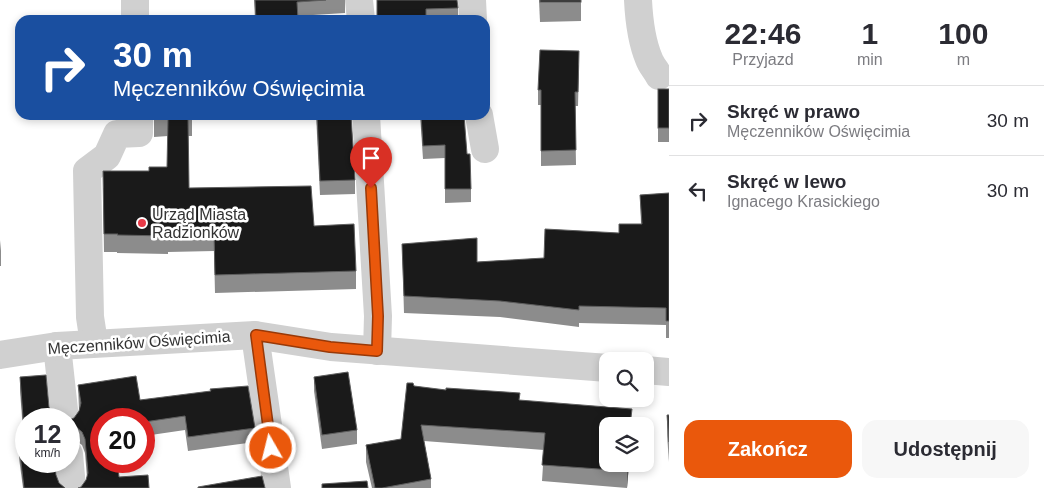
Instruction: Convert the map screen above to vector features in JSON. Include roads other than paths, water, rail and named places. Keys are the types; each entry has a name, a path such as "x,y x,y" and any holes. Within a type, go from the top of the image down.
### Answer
{"street":[{"path":"135,0 135,15"},
{"path":"360,0 361,15"},
{"path":"472,0 473,15"},
{"path":"638,0 639,23 644,44 649,60 659,76"},
{"path":"94,343 90,317 88,171 107,156 117,134 139,133 139,120"},
{"path":"366,120 378,316 377,351"},
{"path":"481,120 485,149"},
{"path":"256,335 277,488"},
{"name":"Męczenników Oświęcimia","path":"0,355 57,346 94,343 256,335 330,347 599,367"},
{"path":"57,346 64,408"},
{"path":"654,371 669,372"},
{"path":"71,473 72,488"}],"place":[{"name":"Urząd Miasta Radzionków","path":"142,223"}]}
